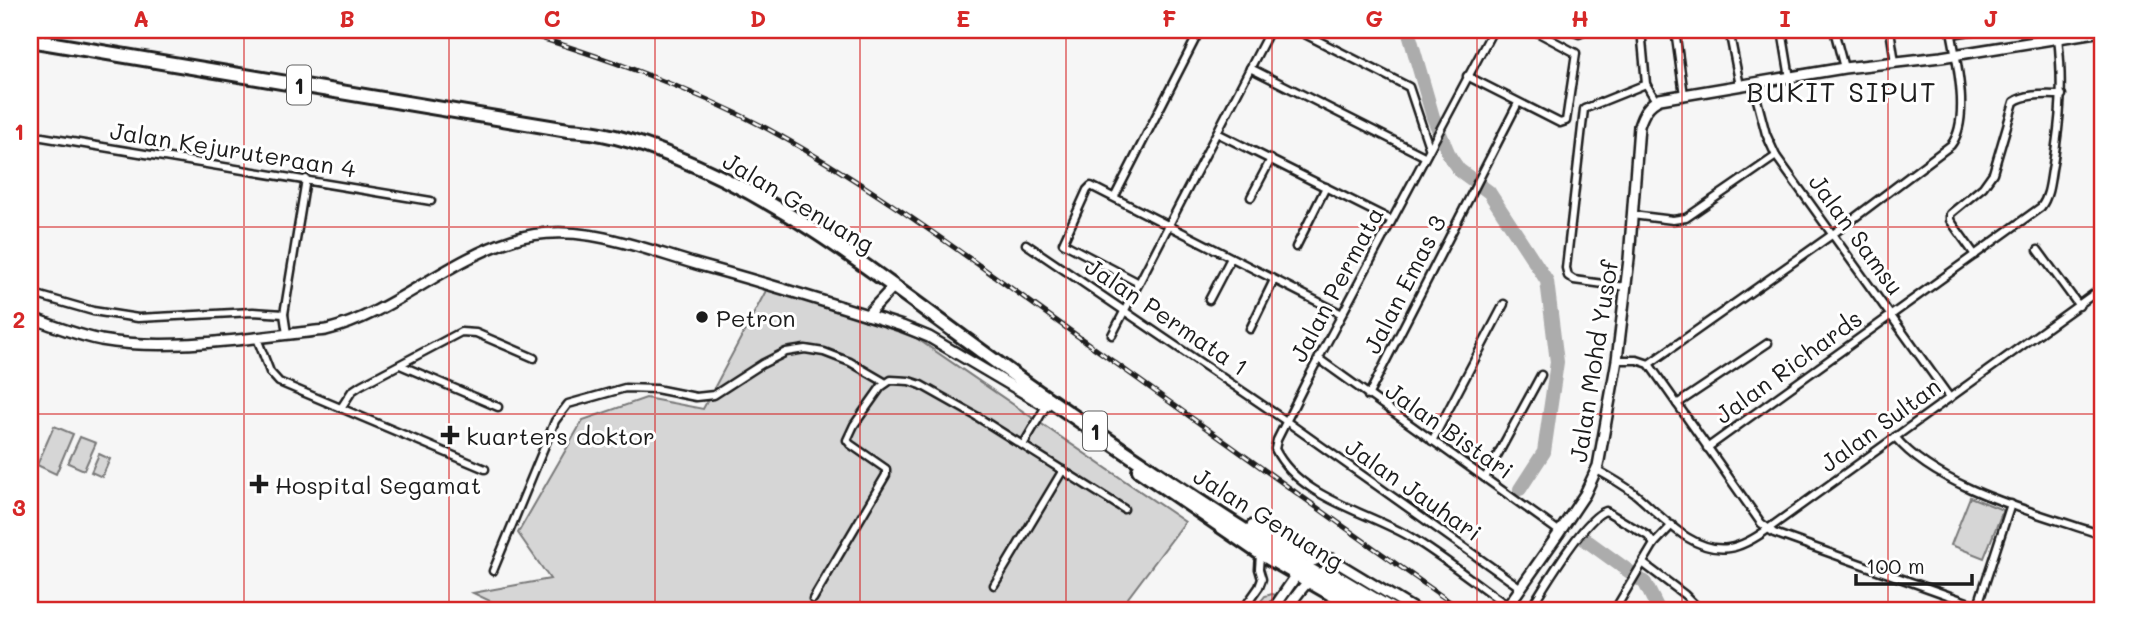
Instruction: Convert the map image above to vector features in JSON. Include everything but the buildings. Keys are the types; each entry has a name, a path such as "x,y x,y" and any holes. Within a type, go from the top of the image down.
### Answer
{"highway":[{"name":"Jalan Genuang","path":"30,40 601,134 645,145 721,177 790,215 1045,397 1308,571 1361,611"},
{"name":"Jalan Genuang","path":"892,289 1046,406 1260,553 1308,571 1381,611"}],"street":[{"path":"1115,196 1200,30"},
{"path":"1112,335 1270,30"},
{"path":"1297,30 1409,87 1429,147"},
{"path":"1493,30 1467,76 1560,123 1568,119 1576,53 1533,30"},
{"path":"1569,30 1579,34 1588,30"},
{"path":"1675,30 1684,95"},
{"path":"1729,30 1740,87"},
{"path":"1782,30 1790,78"},
{"path":"1835,30 1844,68"},
{"path":"1889,30 1895,62"},
{"path":"1649,364 1833,234 1955,141 1960,117 1960,93 1951,32 1977,30"},
{"path":"1642,40 1646,84 1656,101 1844,68 2058,37 2070,32 2102,31"},
{"name":"Jalan Richards","path":"1707,448 2028,217 2044,202 2056,145 2062,95 2058,37"},
{"path":"1250,68 1424,156"},
{"name":"Jalan Permata","path":"1467,76 1286,421 1275,449 1285,464 1326,498 1410,537 1507,607"},
{"path":"1626,287 1574,281 1567,276 1566,268 1584,108 1646,84"},
{"name":"Jalan Samsu","path":"1753,85 1766,134 1776,156 1950,398"},
{"path":"1975,255 1950,220 1950,214 1983,187 1993,173 2014,102 2028,96 2062,95"},
{"name":"Jalan Mohd Yusof","path":"1507,607 1559,532 1597,470 1617,360 1626,287 1639,127 1645,111 1656,101"},
{"name":"Jalan Emas 3","path":"1368,396 1518,103"},
{"path":"1217,133 1391,220"},
{"name":"Jalan Kejuruteraan 4","path":"30,135 430,201"},
{"path":"1632,215 1673,220 1686,218 1776,156"},
{"path":"1251,197 1271,159"},
{"path":"287,334 284,314 306,179"},
{"path":"1139,284 1063,243 1089,188 1094,186 1115,196 1342,314"},
{"path":"1296,247 1326,187"},
{"path":"30,317 87,336 124,342 172,343 287,334 341,326 373,312 473,254 515,238 549,233 587,235 629,244 867,315 929,337 1046,406 1023,445"},
{"name":"Jalan Permata 1","path":"1026,244 1286,421"},
{"path":"2038,250 2079,306"},
{"path":"1209,300 1231,258"},
{"path":"1250,329 1274,280"},
{"name":"Jalan Sultan","path":"1597,470 1632,491 1672,526 1700,544 1720,549 1737,546 1768,529 2102,288"},
{"path":"867,315 892,289"},
{"path":"30,293 93,312 138,318 253,312 284,314"},
{"path":"1432,440 1504,304"},
{"path":"341,408 352,391 455,334 467,331 485,336 534,358"},
{"path":"257,338 270,372 279,382 485,469"},
{"path":"1677,404 1768,342"},
{"path":"493,571 555,421 568,404 607,392 640,387 696,397 714,395 762,364 786,352 805,348 850,362 886,383"},
{"name":"Jalan Bistari","path":"1319,359 1559,532"},
{"path":"1617,360 1637,360 1649,364 1768,529 1782,537 1977,609 1992,611"},
{"path":"400,365 498,407"},
{"path":"1485,478 1541,375"},
{"path":"813,598 886,475 886,468 847,440 874,396 886,383 901,379 921,385 1124,509"},
{"name":"Jalan Jauhari","path":"1286,421 1521,588"},
{"path":"1895,437 1910,452 1942,475 1975,491 2102,535"},
{"path":"994,585 1063,470"},
{"path":"1977,609 2011,504"},
{"path":"1507,607 1526,611 1574,543 1599,513 1606,511 1648,536 1654,544"},
{"path":"1614,611 1654,544 1672,526"},
{"path":"1242,611 1262,579 1259,569 1260,553"},
{"path":"1272,611 1308,571 1331,559 1417,611"},
{"path":"1641,566 1685,595 1701,611"},
{"path":"1308,571 1331,570 1397,611"},
{"path":"1285,611 1308,571"}],"shaded area":[{"path":"769,285 916,338 1185,522 1118,611 511,611 473,593 550,579 518,533 583,420 646,398 703,409"},
{"path":"54,426 73,434 56,474 37,465"},
{"path":"80,437 96,443 84,470 68,463"},
{"path":"99,454 110,459 102,477 91,472"},
{"path":"1970,497 2003,510 1984,558 1951,545"},
{"path":"1276,595 1276,599 1269,611 1253,611 1265,596"}],"waterway":[{"path":"1408,30 1433,117 1450,157 1459,170 1489,192 1547,281 1557,362 1544,452 1520,489"},
{"path":"1583,538 1645,583 1659,611"}],"railway":[{"path":"515,30 674,85 736,113 809,152 892,204 1463,611"}],"place":[{"name":"Petron","path":"702,317"},
{"name":"kuarters doktor","path":"450,435"},
{"name":"Hospital Segamat","path":"259,484"}],"district":[{"name":"BUKIT SIPUT","path":"1842,91"}]}
